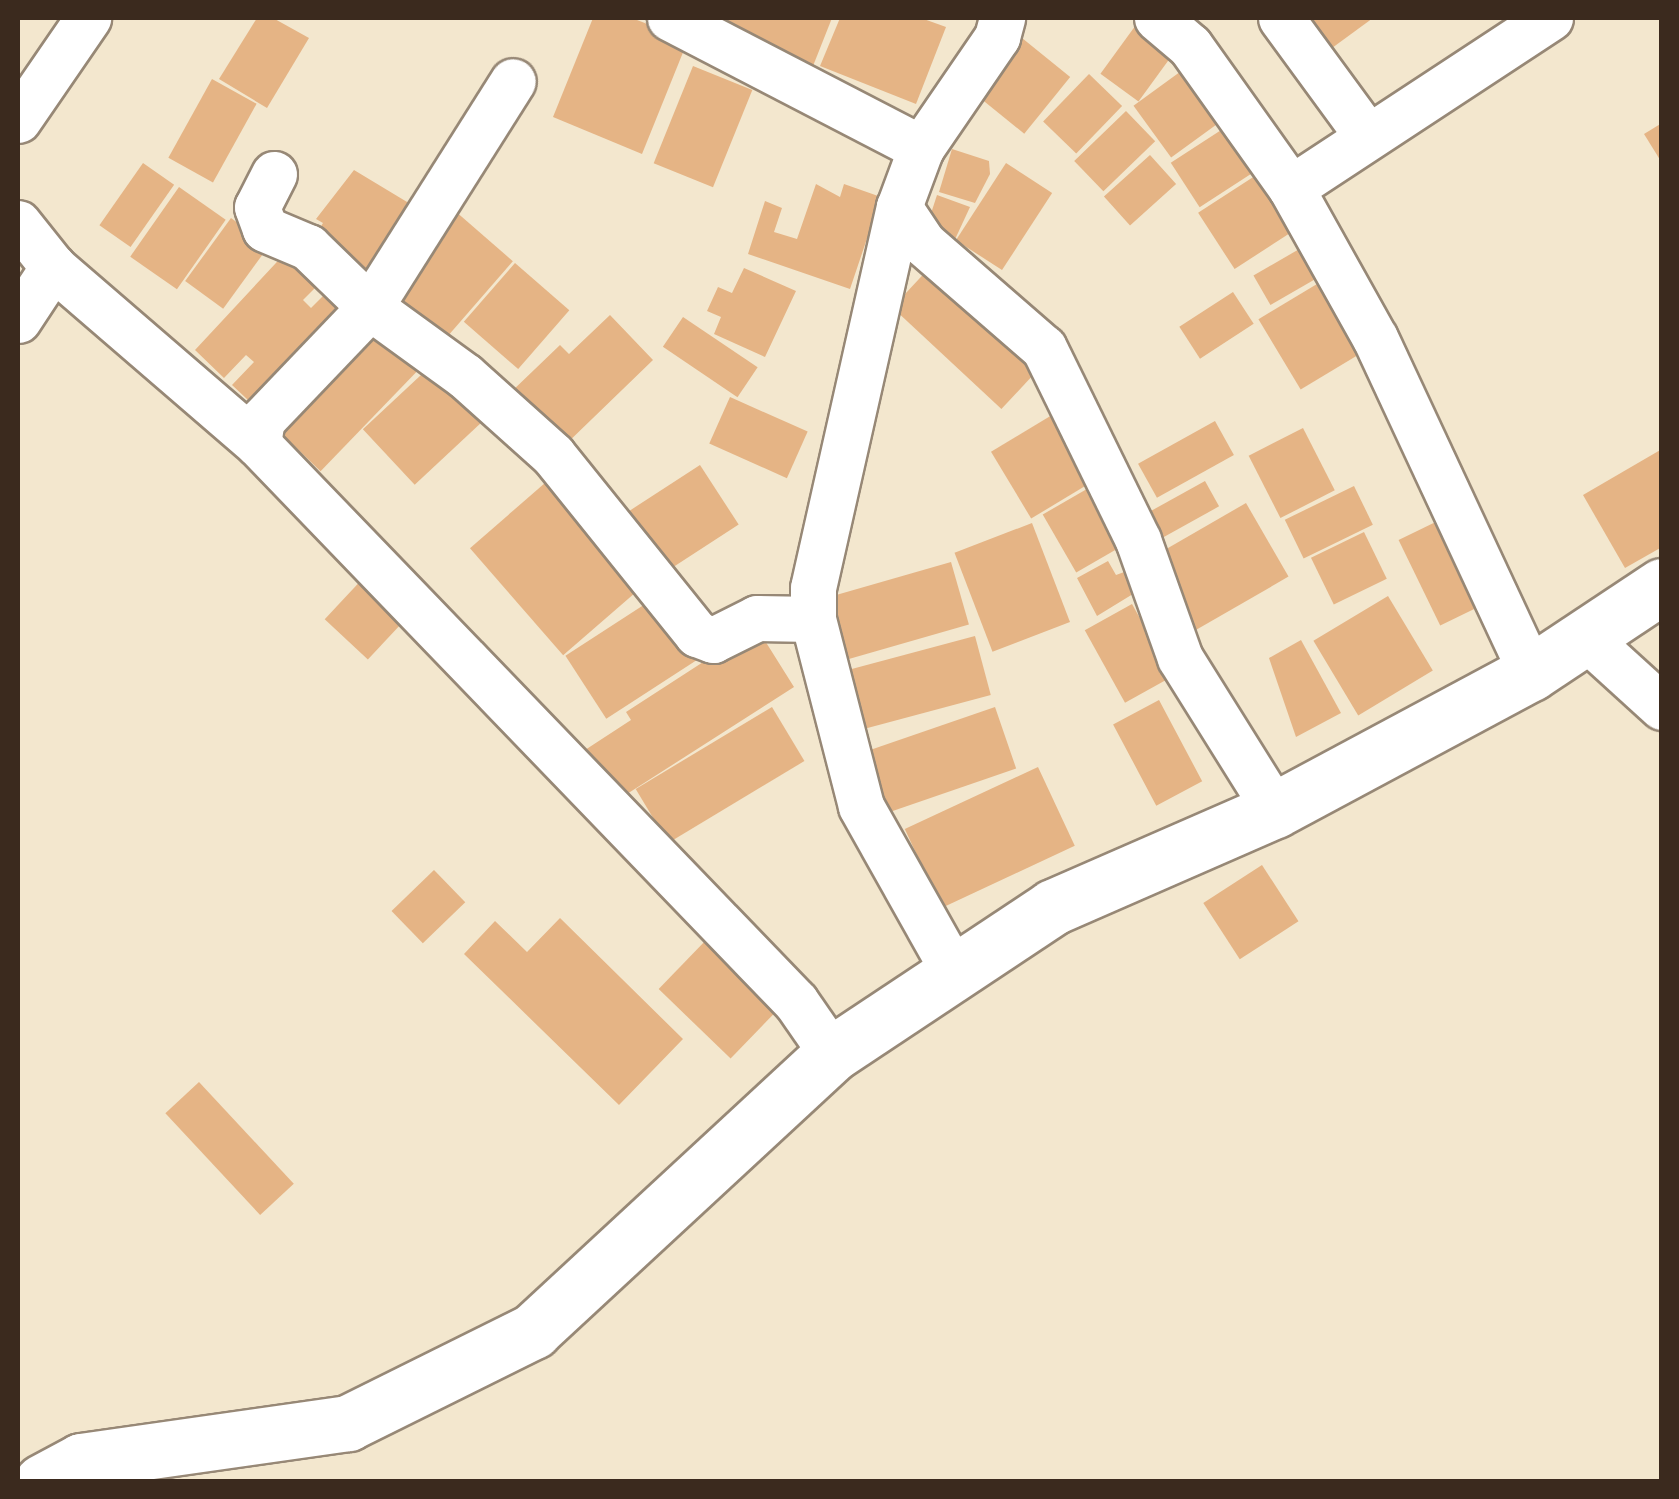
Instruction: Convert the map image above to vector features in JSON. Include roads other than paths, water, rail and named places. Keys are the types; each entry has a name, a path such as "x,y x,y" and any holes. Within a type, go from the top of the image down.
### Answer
{"street":[{"path":"18,120 88,18"},
{"path":"670,18 921,148"},
{"path":"954,972 861,806 813,619 819,555 899,207 921,148 996,37 1002,18"},
{"path":"1157,18 1210,71 1291,188 1375,338 1531,672"},
{"path":"1281,18 1368,137"},
{"path":"1291,188 1368,137 1500,32 1550,18"},
{"path":"258,444 262,420 370,307 513,81"},
{"path":"274,174 257,206 265,229 308,248 370,307 466,376 553,455 697,634 713,640 756,618 813,619"},
{"path":"899,207 923,243 1044,348 1138,540 1180,658 1275,810"},
{"path":"18,222 53,267 258,444 796,1002 832,1054"},
{"path":"18,320 53,267"},
{"path":"42,1482 81,1462 348,1423 533,1331 832,1054 954,972 1053,907 1275,810 1531,672 1662,586"},
{"path":"1585,636 1662,706"}]}
